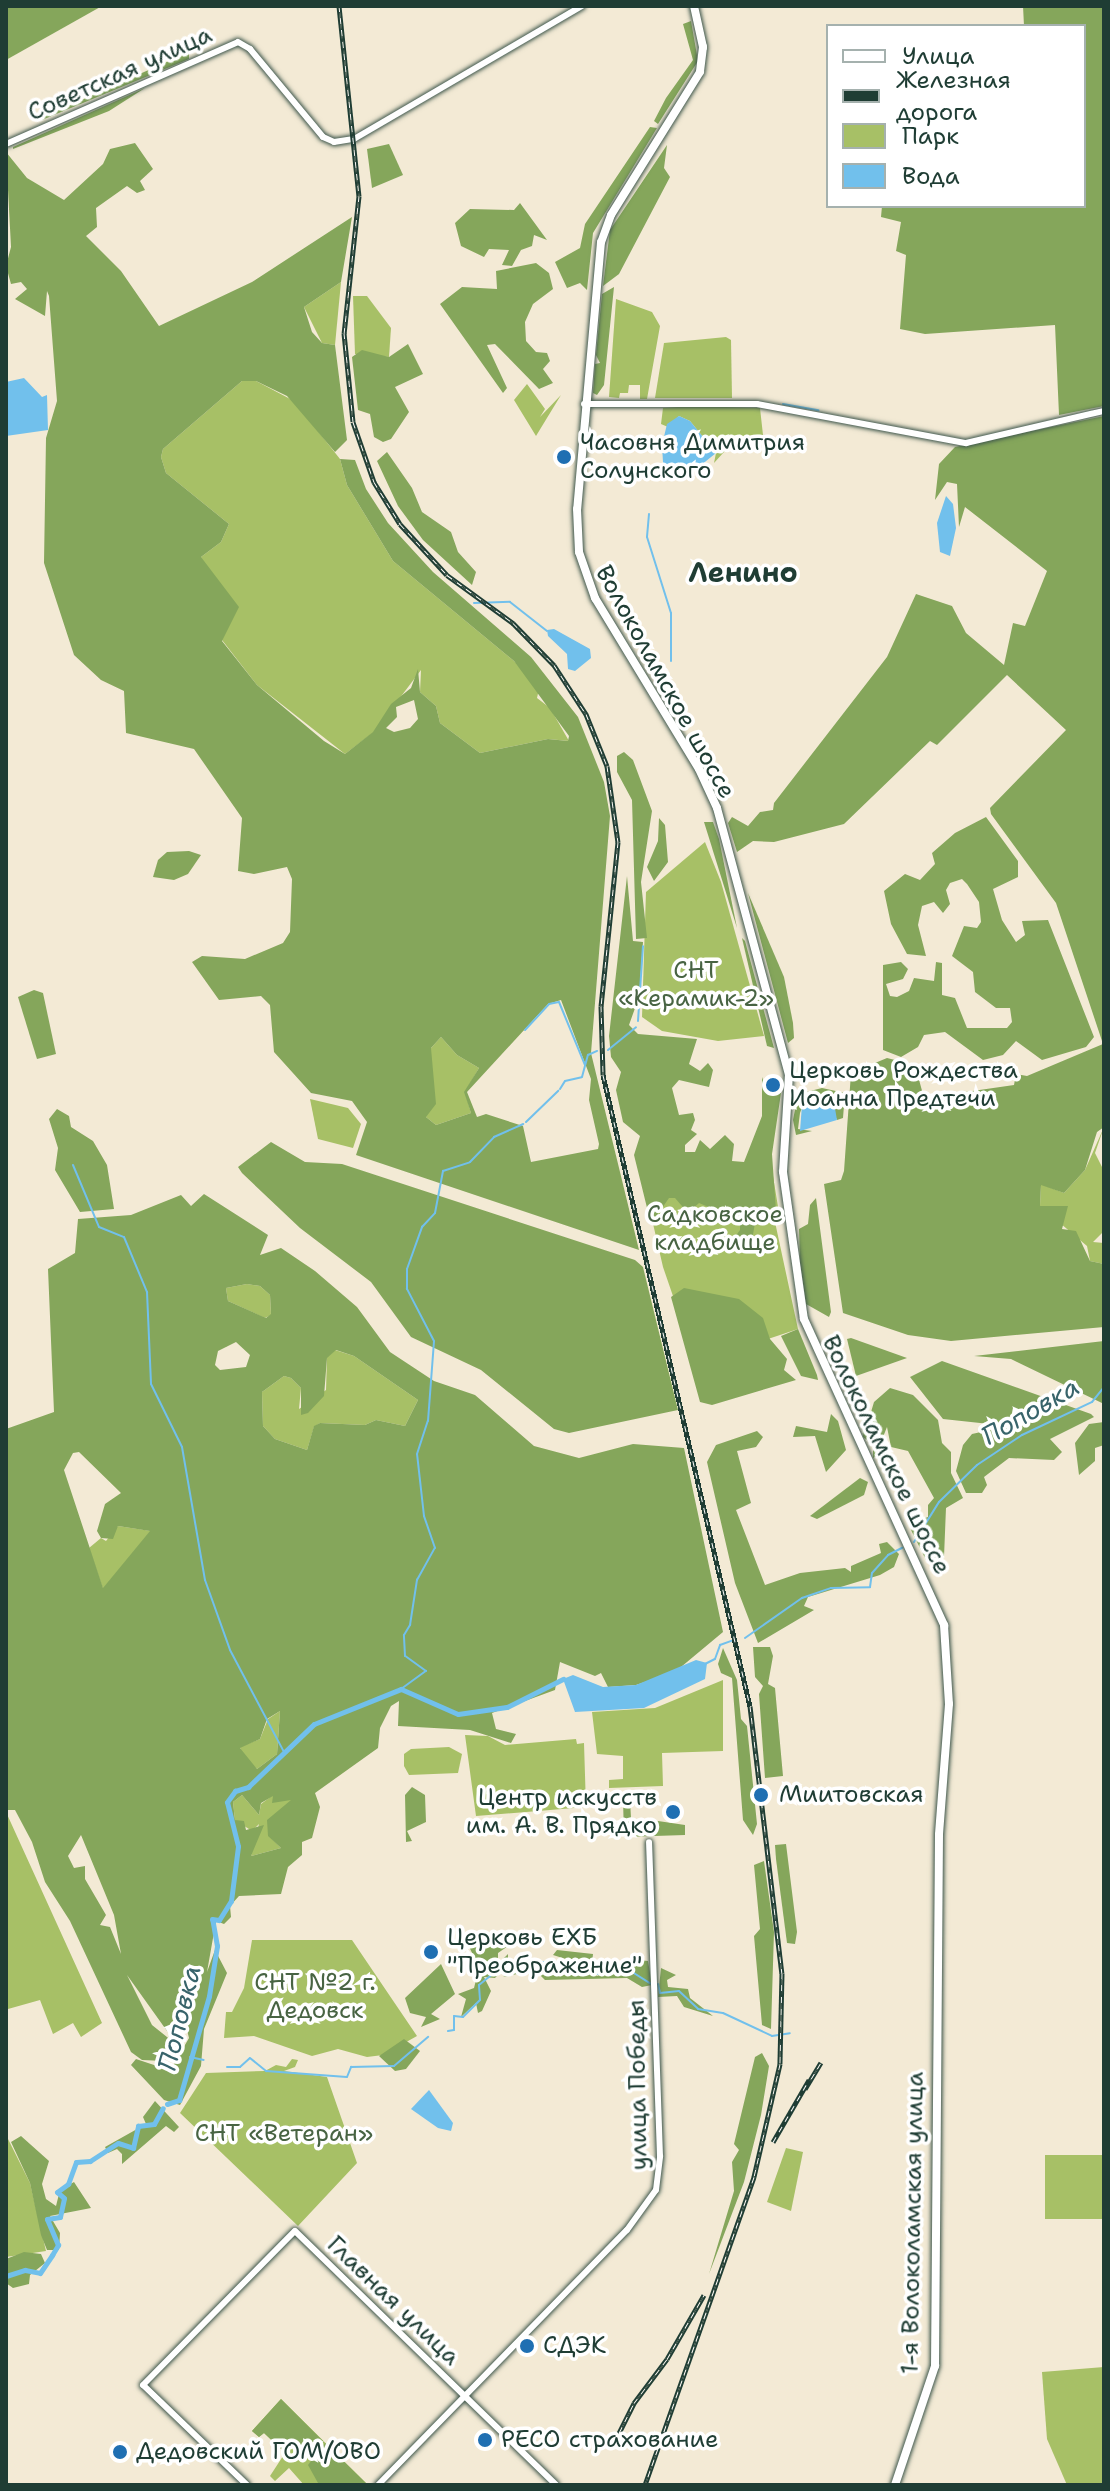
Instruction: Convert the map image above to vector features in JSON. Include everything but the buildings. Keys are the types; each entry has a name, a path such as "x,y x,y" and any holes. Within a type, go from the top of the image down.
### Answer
{"main road":[{"name":"Волоколамское шоссе","path":"692,6 699,46 697,71 609,213 598,255 574,509 580,572 713,808 785,1075 780,1172 801,1321 841,1418 939,1618 946,1704 937,1808 935,2053"},
{"name":"1-я Волоколамская улица","path":"893,2485 931,2373 935,2053"}],"street":[{"name":"Советская улица","path":"6,144 238,42 250,49 323,137 349,140 365,135 582,6"},
{"path":"586,404 757,404 966,443 1104,411"},
{"name":"улица Победы","path":"378,2485 627,2230 656,2190 660,2156 649,1842"},
{"name":"Главная улица","path":"247,2485 143,2385 295,2231 556,2485"}],"green space":[{"path":"6,6 102,6 6,60"},
{"path":"1023,6 1104,6 1104,406 1059,415 1055,325 925,334 900,329 906,255 896,251 901,222 881,217 882,208 1086,208 1086,24 1024,24"},
{"path":"691,21 698,61 658,124 654,121 666,98 693,60 683,24"},
{"path":"189,52 189,59 42,120 43,117"},
{"path":"145,88 109,111 13,149 13,147"},
{"path":"650,127 657,128 593,233 587,290 580,283 567,288 555,262 580,248 585,224"},
{"path":"135,143 153,169 140,181 145,190 137,193 127,186 96,208 97,227 86,236 121,271 159,326 252,282 352,217 341,282 304,307 312,332 322,343 335,345 347,440 335,452 287,396 256,381 242,381 163,449 161,457 166,473 229,524 221,542 201,557 239,607 222,641 257,685 324,741 345,754 373,732 391,704 411,688 418,669 420,692 436,706 440,723 480,753 548,739 568,741 569,736 514,661 393,561 347,485 340,459 355,460 366,489 388,523 433,572 531,657 578,717 604,782 610,816 591,1053 639,1250 356,1155 367,1122 352,1101 311,1093 274,1052 270,1005 261,996 219,1000 192,962 202,956 245,959 283,943 290,932 292,879 287,867 254,874 238,871 242,818 194,749 126,733 124,691 101,680 74,655 44,563 46,438 57,401 49,296 47,291 45,316 15,299 27,289 21,282 11,284 6,266 11,247 6,152 27,178 64,200 103,164 110,149","holes":["414,700 418,719 410,728 394,732 386,728 397,717 396,707","561,1000 591,1079 589,1100 599,1144 598,1149 531,1162 523,1126 486,1114 477,1117 467,1092 548,1004","441,1037 457,1055 479,1068 464,1092 471,1113 436,1125 426,1117 436,1104 431,1048"]},
{"path":"389,144 403,175 372,188 367,149"},
{"path":"667,145 664,168 670,177 619,274 603,286 610,230"},
{"path":"520,203 547,240 534,235 532,246 521,250 512,266 502,265 509,250 489,249 484,257 461,246 455,223 470,209 514,210"},
{"path":"536,263 549,273 553,289 533,304 525,322 526,341 536,352 547,353 550,361 543,369 553,383 539,389 495,344 487,345 507,388 503,393 440,304 462,287 497,289 496,271"},
{"path":"341,282 335,345 322,343 304,307"},
{"path":"614,287 604,385 597,395 593,393 595,364 600,363 596,355 602,294"},
{"path":"353,296 367,296 391,328 389,357 355,354"},
{"path":"616,299 652,312 660,326 647,399 640,399 640,385 629,385 628,393 620,393 619,398 609,397"},
{"path":"726,337 731,340 732,398 655,398 664,343"},
{"path":"408,344 423,374 395,387 409,412 391,439 383,442 374,437 370,414 358,410 352,357 362,350 389,357"},
{"path":"242,381 256,381 294,401 340,459 347,485 393,561 514,661 539,689 537,698 550,708 569,741 548,739 480,753 440,723 436,706 420,692 421,670 374,732 345,754 257,685 222,640 201,557 221,542 229,524 166,473 161,457 163,449"},
{"path":"527,384 545,409 540,417 561,395 536,436 514,400"},
{"path":"663,408 760,408 763,435 734,441 714,463 716,453 690,421 679,416 668,427 661,424"},
{"path":"1104,416 1104,1127 1097,1132 1085,1170 1064,1193 1041,1185 1040,1206 1068,1206 1062,1229 1076,1231 1090,1261 1104,1264 1104,1327 951,1341 908,1335 843,1313 824,1184 841,1180 844,1171 851,1073 887,1058 915,1065 924,1098 1014,1085 1016,1074 1027,1076 1103,1044 1056,903 991,814 990,808 1066,730 1007,675 937,745 930,741 844,824 774,842 753,841 737,852 728,823 732,817 748,826 760,812 773,810 774,803 887,657 916,594 952,606 966,633 1004,665 1013,623 1025,626 1047,571 965,507 959,527 957,484 947,482 935,500 939,464 955,447"},
{"path":"387,452 412,488 422,512 451,532 458,552 476,572 472,585 423,540 398,506 377,461"},
{"path":"624,752 633,760 652,811 641,882 647,938 636,939 632,800 617,772 617,756"},
{"path":"986,817 1018,861 1018,877 993,889 1002,920 1016,942 1025,935 1022,921 1048,920 1094,1037 1086,1047 1042,1060 1016,1041 1003,1055 983,1060 945,1032 924,1035 918,1047 901,1057 883,1050 883,965 901,962 908,969 903,979 886,984 890,996 897,997 909,991 914,978 934,981 936,962 942,963 942,995 955,998 967,1028 1007,1028 1012,1022 1010,1008 996,1008 975,992 973,972 952,956 964,926 977,928 981,922 979,902 967,884 962,879 950,883 946,890 950,904 943,913 934,902 922,906 918,925 926,956 907,954 891,924 884,891 905,874 920,880 935,864 932,853 955,833"},
{"path":"659,818 665,825 668,862 654,881 647,867 658,841"},
{"path":"704,822 713,822 719,839 737,928"},
{"name":"СНТ «Керамик-2»","path":"705,842 721,882 764,1036 718,1041 662,1031 642,1017 646,892"},
{"path":"189,851 201,855 188,874 174,880 153,877 158,860 167,852"},
{"path":"627,876 633,941 643,942 639,997 629,1025 638,1034 697,1039 689,1064 700,1071 708,1063 713,1070 709,1087 679,1080 672,1088 679,1115 693,1113 695,1120 691,1130 697,1134 685,1145 685,1152 695,1152 700,1140 710,1149 725,1135 734,1144 732,1161 744,1162 762,1116 762,1077 768,1095 781,1093 772,1154 776,1211 757,1212 752,1240 741,1248 732,1241 740,1230 740,1217 731,1209 718,1211 699,1203 688,1213 675,1198 669,1198 651,1224 634,1155 640,1136 623,1122 616,1090 621,1072 611,1057 609,1036"},
{"path":"748,893 784,977 794,1038 788,1043"},
{"path":"742,938 745,941 774,1048 767,1046"},
{"path":"34,990 43,993 56,1054 37,1059 18,997"},
{"path":"441,1037 457,1055 479,1068 465,1092 471,1113 436,1125 426,1117 431,1048"},
{"path":"822,1088 845,1093 843,1118 837,1120 826,1095 819,1096 804,1102 800,1113 798,1129 812,1131 796,1135 793,1120 798,1094"},
{"path":"310,1099 348,1108 361,1124 353,1148 318,1139"},
{"path":"57,1109 69,1116 71,1127 93,1141 107,1165 114,1209 80,1212 55,1170 58,1148 49,1119"},
{"path":"1104,1127 1095,1153 1104,1171 1104,1231 1093,1242 1104,1243 1104,1264 1090,1261 1087,1246 1040,1206 1041,1184 1064,1193 1085,1170"},
{"path":"271,1142 305,1162 342,1164 635,1260 643,1267 678,1410 569,1433 554,1429 481,1370 411,1337 371,1282 300,1228 242,1173 238,1167"},
{"name":"Садковское кладбище","path":"639,1163 772,1170 780,1219 775,1222 798,1329 696,1363 663,1267"},
{"path":"204,1194 268,1235 260,1255 281,1248 315,1271 357,1307 390,1352 434,1381 475,1395 534,1446 579,1458 633,1444 684,1448 723,1632 675,1672 636,1685 608,1687 601,1673 595,1676 560,1662 555,1690 492,1713 496,1729 516,1734 511,1743 470,1730 398,1726 399,1701 391,1706 380,1728 378,1748 315,1793 320,1807 312,1838 302,1842 302,1855 288,1867 281,1894 239,1896 230,1906 231,1917 224,1924 216,1921 207,1972 215,1950 227,1973 204,2029 201,2066 180,2105 164,2100 131,2065 136,2059 157,2066 174,2064 189,2038 186,2026 182,2032 167,2031 127,1975 152,2025 177,2045 164,2061 142,2060 131,2052 70,1921 45,1882 32,1842 15,1810 6,1810 6,1429 54,1412 48,1269 75,1253 78,1219 131,1215 181,1195 191,1206","holes":["247,1284 260,1286 270,1295 271,1314 266,1318 228,1301 226,1288","236,1342 250,1355 246,1367 220,1370 215,1365 218,1351","336,1350 354,1356 418,1400 405,1426 376,1420 365,1425 320,1423 314,1426 307,1450 275,1439 263,1426 262,1392 284,1376 291,1378 301,1388 301,1415 308,1413 324,1396 327,1358","79,1452 121,1493 105,1504 97,1531 101,1538 113,1539 118,1526 150,1531 103,1588 64,1470 73,1453","280,1711 277,1754 257,1769 240,1748 260,1739 267,1719","242,1795 259,1815 261,1803 273,1796 272,1803 291,1800 267,1820 268,1836 281,1848 251,1856 264,1825 246,1830 244,1821 235,1820 233,1802","81,1835 114,1915 121,1954 110,1927 100,1925 106,1915 85,1879 85,1866 74,1868 68,1856"]},
{"path":"816,1198 831,1312 829,1317 806,1304 800,1263 799,1229 808,1224 810,1205"},
{"path":"247,1284 260,1286 270,1295 271,1315 265,1318 228,1301 226,1288"},
{"path":"684,1288 739,1299 763,1318 770,1339 787,1359 784,1370 796,1380 712,1405 700,1402 671,1297"},
{"path":"798,1329 818,1380 801,1376 781,1336"},
{"path":"851,1338 907,1358 856,1376 847,1339"},
{"path":"1104,1341 1104,1404 1011,1359 974,1356"},
{"path":"335,1350 354,1356 418,1400 405,1426 376,1420 365,1425 320,1423 314,1427 307,1450 275,1439 263,1426 262,1392 284,1376 291,1378 301,1388 299,1409 326,1390 327,1357"},
{"path":"942,1361 1094,1417 1050,1439 1062,1452 1054,1460 1009,1458 984,1477 987,1485 982,1493 966,1493 956,1471 963,1445 972,1434 1008,1426 943,1419 910,1377"},
{"path":"890,1388 913,1395 938,1420 942,1443 951,1452 951,1473 963,1498 946,1508 944,1557 926,1560 911,1530 915,1521 928,1517 928,1505 934,1498 908,1451 891,1447 887,1427 879,1447 882,1453 873,1458 873,1445 863,1437 861,1410 871,1412 874,1402"},
{"path":"831,1414 838,1421 846,1450 826,1472 815,1436 793,1437 796,1426 827,1432"},
{"path":"1104,1422 1104,1445 1095,1448 1095,1461 1079,1475 1075,1443 1089,1424"},
{"path":"757,1431 763,1437 756,1447 737,1451 751,1503 736,1510 765,1585 800,1573 845,1568 851,1572 851,1566 881,1553 879,1544 887,1542 899,1554 894,1567 880,1575 808,1597 804,1606 814,1610 758,1643 735,1583 707,1462 716,1445"},
{"path":"860,1478 868,1482 864,1495 817,1519 810,1516"},
{"path":"118,1526 151,1531 103,1589 89,1548 101,1538 106,1541"},
{"path":"753,1647 770,1647 773,1656 768,1684 775,1688 783,1776 765,1778 759,1694 763,1686 755,1677"},
{"path":"723,1648 737,1680 741,1719 747,1726 757,1824 753,1835 743,1820 732,1678 721,1673 718,1664"},
{"path":"723,1680 723,1751 662,1753 663,1786 609,1788 609,1780 623,1779 623,1756 597,1754 592,1712 655,1708"},
{"path":"280,1711 277,1754 257,1769 242,1756 240,1747 260,1739 268,1719"},
{"path":"465,1735 488,1736 505,1745 576,1739 577,1744 584,1743 586,1807 476,1816"},
{"path":"449,1747 462,1754 458,1773 409,1775 404,1766 404,1754 411,1749"},
{"path":"412,1787 425,1795 426,1822 407,1831 412,1841 406,1842 405,1795"},
{"path":"242,1795 259,1815 261,1804 273,1795 301,1797 270,1837 281,1848 251,1856 259,1824 252,1831 235,1820 233,1802"},
{"path":"623,1799 630,1800 631,1818 647,1831 658,1821 685,1825 685,1835 624,1837"},
{"path":"6,1812 102,2023 81,2037 73,2023 53,2034 40,2000 8,2009"},
{"path":"786,1844 797,1932 795,1944 787,1943 776,1859 775,1845"},
{"path":"764,1861 774,1932 771,2029 762,2025 754,1936 760,1929 754,1865"},
{"name":"СНТ №2 г. Дедовск","path":"252,1940 352,1940 417,2036 383,2055 367,2057 338,2049 312,2056 254,2036 224,2038 226,2012 232,2012 244,1988"},
{"path":"466,1940 511,1944 498,1953 498,1964 508,1954 508,1964 495,1978 484,1977 491,1991 482,2011 478,2013 476,2003 461,2017 466,1999 458,1994 474,1988 479,1968"},
{"path":"557,1950 593,1954 591,1974 598,1976 608,1961 622,1970 629,1959 648,1961 652,1985 642,1987 627,1978 545,1980 535,1970 503,1977 527,1966 568,1967 569,1960 553,1955"},
{"path":"441,1964 455,1994 431,2014 440,2019 421,2027 426,2017 410,2013 405,1998"},
{"path":"661,1968 676,1975 667,1980 668,1987 688,1989 690,1998 713,2016 684,2007 677,1996 658,1997"},
{"path":"404,2039 420,2051 406,2069 395,2071 379,2056"},
{"path":"762,2053 769,2066 761,2115 744,2182 709,2274 734,2191 732,2162 739,2150 734,2144 755,2057"},
{"name":"СНТ «Ветеран»","path":"292,2059 298,2060 295,2067 284,2071 327,2077 357,2163 298,2226 180,2113 206,2073 265,2071 276,2065 286,2067"},
{"path":"155,2101 179,2127 174,2132 166,2126 122,2164 122,2154 117,2149 108,2153 105,2147 146,2124 143,2117"},
{"path":"6,2135 30,2183 46,2251 6,2257"},
{"path":"21,2136 49,2161 42,2184 46,2199 56,2206 60,2190 74,2182 91,2208 50,2216 60,2233 59,2250 47,2250 41,2235 30,2183 11,2142"},
{"path":"786,2148 803,2152 791,2211 767,2202"},
{"path":"1045,2155 1104,2155 1104,2219 1045,2219"},
{"path":"24,2252 41,2254 45,2263 30,2275 29,2284 13,2288 6,2283 6,2259"},
{"path":"1104,2367 1104,2485 1067,2485 1047,2439 1042,2372"},
{"path":"281,2399 368,2485 304,2485 289,2468 275,2481 270,2476 285,2453 264,2433 259,2437 252,2431"},
{"path":"281,2399 324,2442 311,2454 300,2446 283,2451 264,2433 259,2437 252,2431"},
{"path":"325,2443 368,2485 318,2483 308,2465"}],"water":[{"path":"24,378 42,397 47,395 48,430 6,436 6,382"},
{"path":"679,416 690,421 716,453 695,470 689,468 685,477 664,480 662,445 667,424"},
{"path":"946,496 953,504 956,528 950,556 940,552 937,523"},
{"path":"554,629 590,649 591,658 575,671 568,669 567,654 548,636 547,630"},
{"path":"817,1096 833,1097 837,1120 800,1131 802,1105"},
{"path":"696,1660 707,1663 705,1679 644,1708 575,1712 563,1679 573,1675 603,1687 636,1685"},
{"path":"429,2090 453,2123 451,2131 438,2128 411,2109"}],"waterway":[{"path":"783,404 818,410"},
{"path":"649,514 647,537 671,613 671,661"},
{"path":"474,603 510,602 547,631"},
{"path":"638,1021 643,946"},
{"path":"525,1030 549,1004 559,1002 585,1065"},
{"path":"608,1050 636,1027"},
{"path":"560,1089 565,1081 582,1077 588,1055 597,1051"},
{"path":"526,1122 558,1091"},
{"path":"401,1689 426,1671 405,1656 404,1635 410,1625 417,1580 435,1548 424,1516 417,1454 428,1421 434,1341 407,1289 407,1269 422,1227 435,1213 443,1171 470,1162 494,1137 523,1124"},
{"path":"73,1165 99,1227 124,1237 147,1292 151,1384 182,1447 205,1580 230,1650 284,1752"},
{"name":"Поповка","path":"914,1542 939,1502 977,1465 1022,1435 1092,1402 1104,1387"},
{"name":"Поповка","path":"745,1638 802,1598 831,1588 870,1587 872,1573 888,1555 902,1548"},
{"name":"Поповка","path":"705,1664 715,1659 720,1645 731,1641"},
{"name":"Поповка","path":"167,2104 179,2100 209,1996 217,1946 212,1919 219,1920 231,1901 238,1846 227,1802 235,1791 248,1787 314,1724 401,1689 458,1714 507,1707 563,1679"},
{"path":"448,2031 454,2030 454,2016 463,2017 480,2000 479,1985 505,1964 516,1968 522,1962 544,1962 569,1975 577,1968 599,1974 629,1970 651,1984"},
{"path":"658,1984 660,1993 679,1991 698,2009 723,2013 772,2036 790,2033"},
{"path":"227,2067 240,2067 250,2058 266,2071 347,2077 351,2067 394,2066 428,2037"},
{"path":"190,2057 204,2060"},
{"name":"Поповка","path":"6,2276 25,2270 40,2273 52,2255 58,2245 47,2219 60,2217 64,2198 57,2192 68,2184 76,2162 90,2161 118,2143 133,2148 138,2126 154,2124 163,2108"}],"railway":[{"path":"339,6 359,196 344,333 353,422 374,482 400,524 447,575 513,623 554,665 586,714 607,766 618,842 601,1006 603,1075 750,1706 782,1973 780,2064 754,2177 645,2485"},
{"path":"805,2089 821,2062"},
{"path":"773,2142 809,2080"},
{"path":"614,2443 634,2403 667,2359 704,2295"}],"place":[{"name":"Часовня Димитрия Солунского","path":"564,457"},
{"name":"Церковь Рождества Иоанна Предтечи","path":"773,1085"},
{"name":"Миитовская","path":"761,1795"},
{"name":"Центр искусств им. А. В. Прядко","path":"673,1812"},
{"name":"Церковь ЕХБ \"Преображение\"","path":"431,1952"},
{"name":"СДЭК","path":"527,2346"},
{"name":"РЕСО страхование","path":"485,2440"},
{"name":"Дедовский ГОМ/ОВО","path":"120,2452"}],"district":[{"name":"Ленино","path":"743,572"}]}
